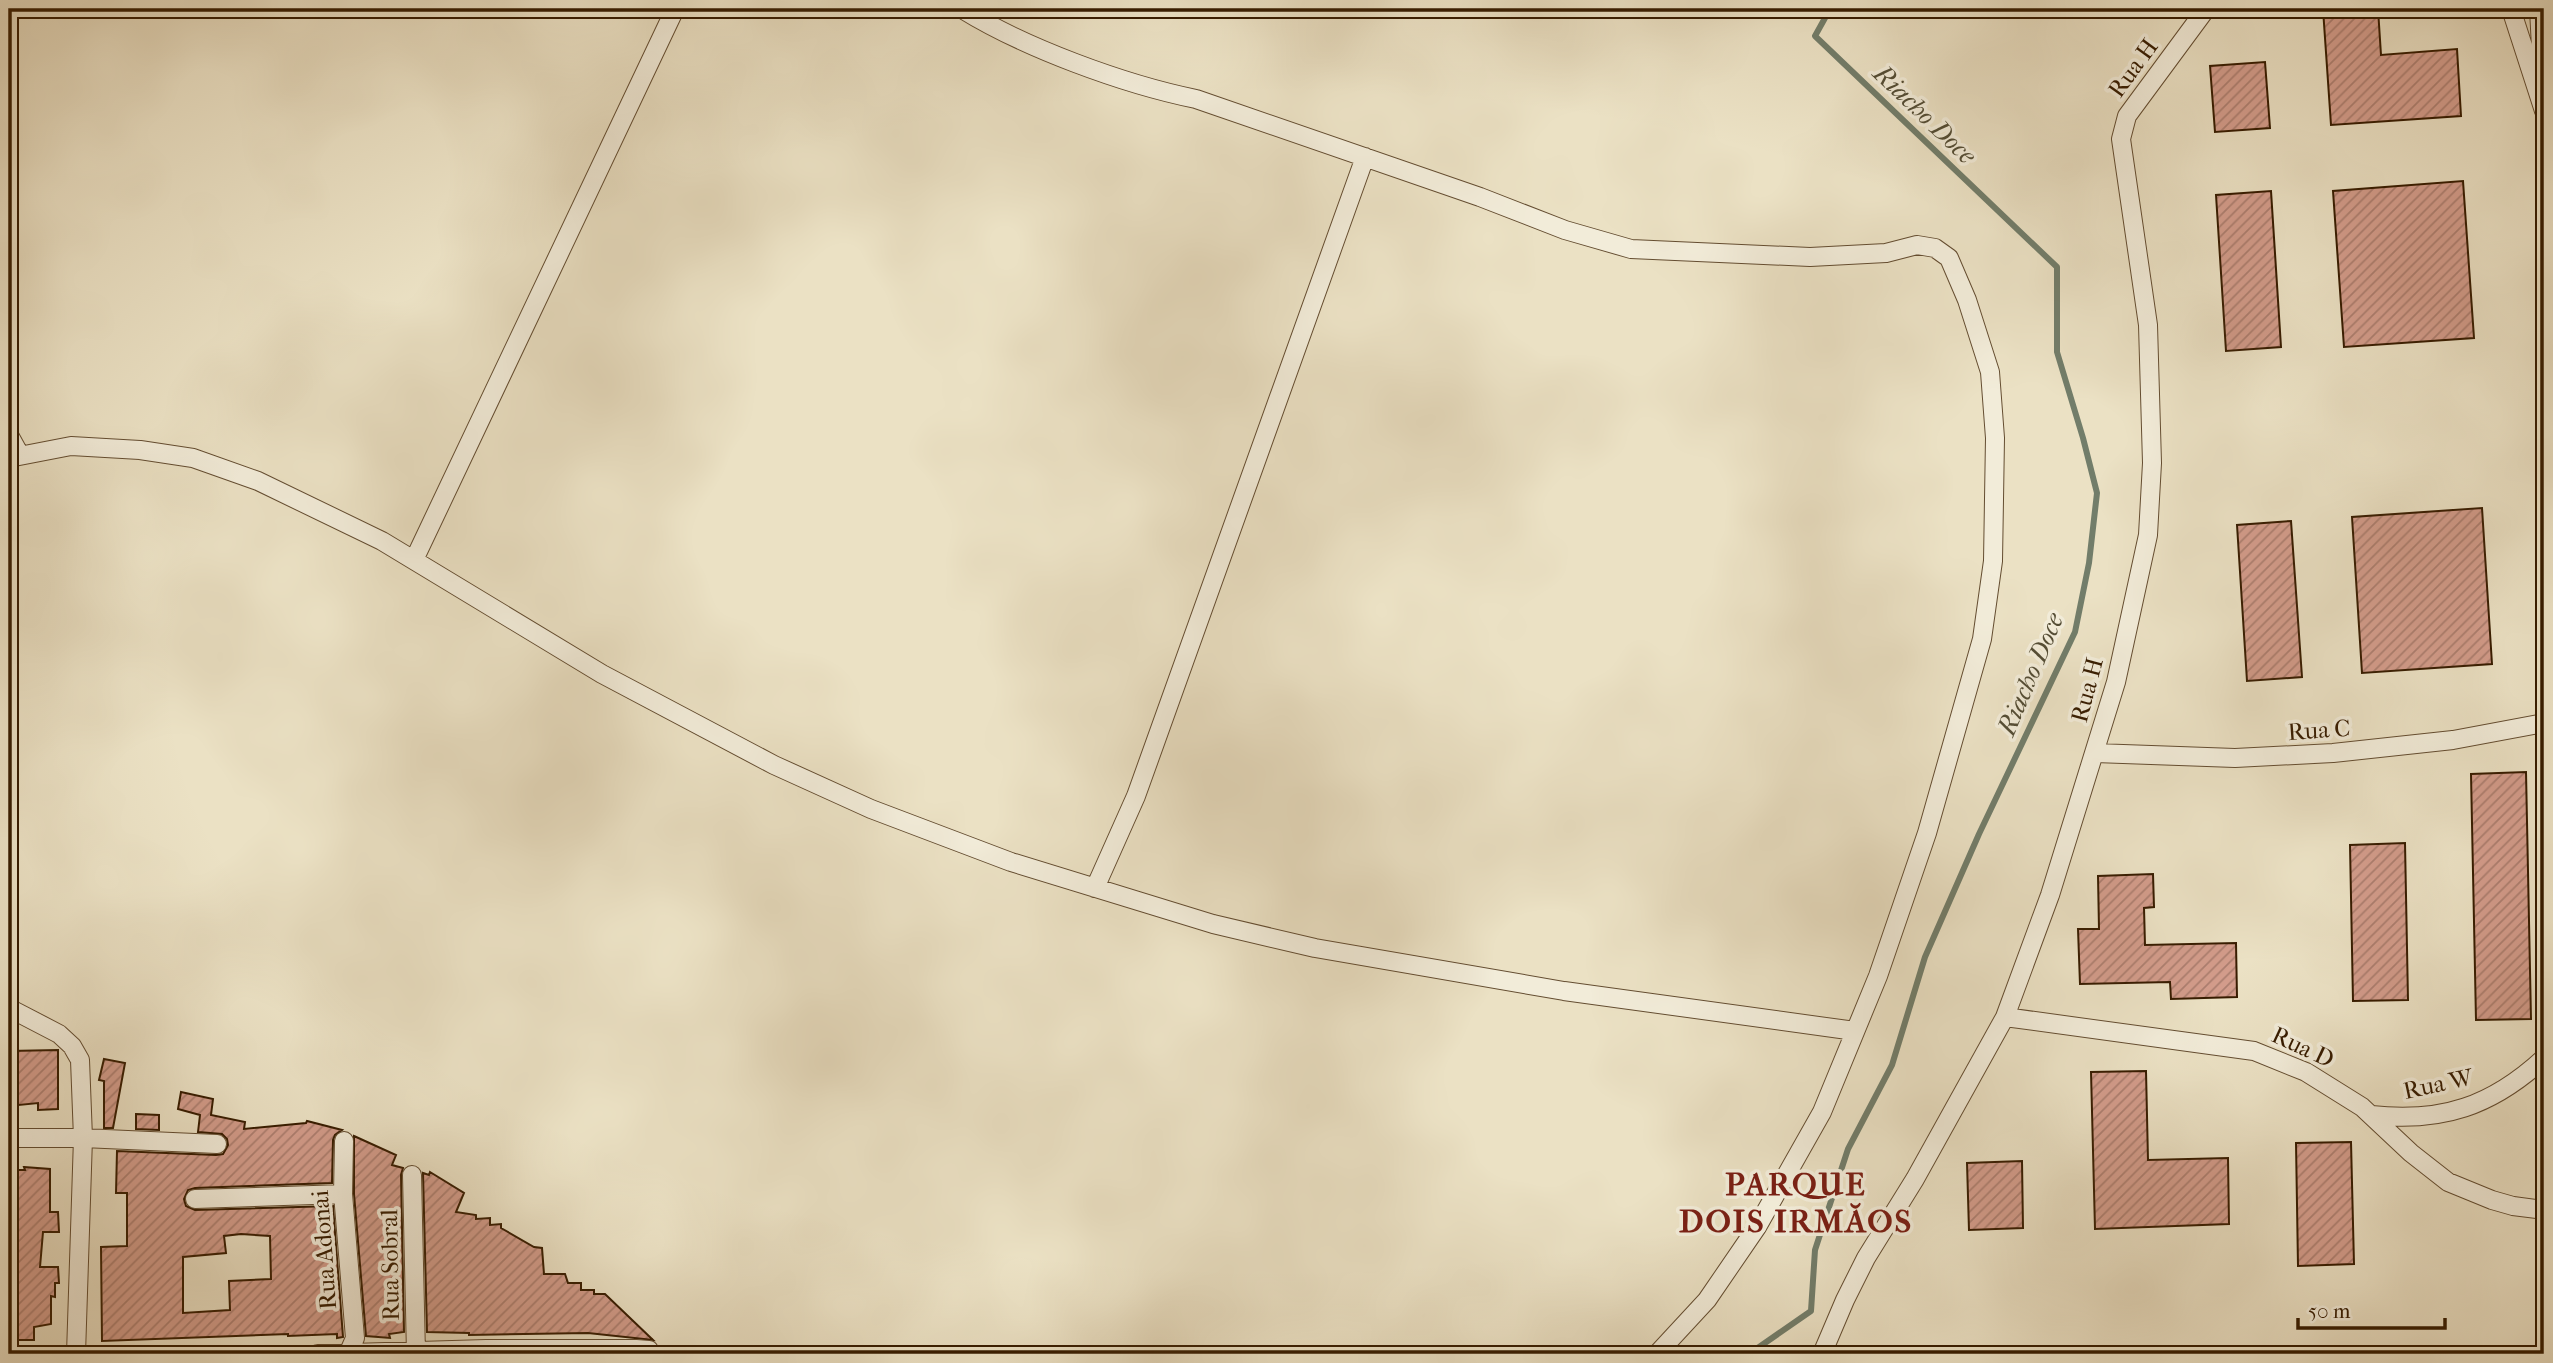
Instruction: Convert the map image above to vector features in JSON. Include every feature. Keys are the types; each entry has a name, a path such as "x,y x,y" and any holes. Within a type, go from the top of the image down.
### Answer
{"street":[{"path":"414,560 675,9"},
{"path":"962,9 1011,35 1156,91 1196,99 1480,197 1566,230 1631,249 1810,257 1886,253 1917,245 1935,248 1949,258 1967,300 1990,372 1995,438 1993,561 1982,639 1927,833 1878,976 1822,1112 1757,1227 1707,1300 1657,1354"},
{"name":"Rua H","path":"1822,1354 1866,1258 1915,1179 2005,1017 2050,895 2119,670 2148,535 2152,463 2147,325 2121,139 2127,116 2206,9"},
{"path":"2511,9 2544,111"},
{"path":"2539,9 2544,100"},
{"path":"1095,888 1136,796 1365,158"},
{"path":"9,435 14,456 71,446 140,450 193,458 258,481 382,541 602,674 774,765 897,818 1011,862 1213,924 1315,948 1564,991 1855,1031"},
{"name":"Rua C","path":"2095,753 2235,758 2310,755 2453,740 2544,723"},
{"path":"9,1008 59,1034 72,1045 81,1070 83,1138 76,1354"},
{"name":"Rua D","path":"2005,1017 2254,1051 2306,1072 2334,1088 2371,1115 2410,1153 2448,1182 2491,1200 2544,1210"},
{"name":"Rua W","path":"2371,1115 2399,1118 2427,1116 2479,1104 2514,1084 2544,1058"},
{"path":"9,1138 83,1138 217,1144"},
{"name":"Rua Adonai","path":"345,1141 344,1194 355,1338 348,1354"},
{"name":"Rua Sobral","path":"412,1175 416,1353"},
{"path":"195,1199 344,1194"},
{"path":"318,1354 643,1352"}],"building":[{"path":"2323,9 2378,9 2381,55 2457,49 2461,116 2331,125"},
{"path":"2265,62 2270,128 2215,132 2210,66"},
{"path":"2463,181 2474,338 2344,347 2333,191"},
{"path":"2271,191 2281,347 2226,351 2216,195"},
{"path":"2482,508 2492,664 2362,673 2352,517"},
{"path":"2291,521 2302,677 2247,681 2237,525"},
{"path":"2526,772 2531,1019 2476,1020 2471,774"},
{"path":"2405,843 2408,1000 2353,1001 2350,845"},
{"path":"2153,874 2154,907 2144,908 2145,945 2236,943 2237,997 2171,999 2170,982 2080,984 2078,929 2099,929 2098,876"},
{"path":"58,1050 58,1109 38,1110 38,1103 9,1106 9,1051"},
{"path":"104,1059 125,1063 113,1128 104,1128 104,1081 99,1080"},
{"path":"2146,1071 2148,1160 2228,1158 2229,1224 2095,1229 2091,1072"},
{"path":"181,1092 213,1099 211,1115 245,1122 244,1129 307,1121 342,1130 333,1140 332,1183 195,1188 188,1190 184,1199 186,1206 195,1210 333,1206 343,1337 337,1338 337,1334 288,1334 102,1341 101,1247 127,1246 127,1193 116,1193 117,1151 216,1155 223,1154 228,1145 222,1134 198,1132 200,1115 178,1109","holes":["224,1236 270,1236 271,1279 229,1281 230,1310 183,1313 183,1257 226,1253"]},
{"path":"136,1114 159,1115 159,1130 136,1129"},
{"path":"354,1136 396,1155 392,1165 403,1168 404,1332 389,1334 390,1338 366,1336 354,1194"},
{"path":"2351,1142 2354,1264 2298,1266 2296,1143"},
{"path":"2022,1161 2023,1228 1969,1230 1967,1163"},
{"path":"24,1167 50,1169 50,1212 58,1212 59,1232 43,1232 40,1267 58,1267 59,1283 55,1283 55,1297 51,1296 51,1324 34,1327 34,1340 16,1340 16,1321 9,1321 9,1170 25,1170"},
{"path":"430,1172 464,1193 456,1212 476,1215 476,1219 490,1218 490,1225 501,1224 501,1228 534,1247 542,1248 544,1274 565,1274 568,1283 581,1283 581,1290 594,1290 594,1294 605,1294 653,1340 588,1333 469,1335 427,1332 423,1173 429,1175"}],"waterway":[{"name":"Riacho Doce","path":"1749,1354 1811,1311 1815,1250 1848,1149 1892,1065 1925,957 1979,834 2075,632 2089,563 2097,493 2057,352 2057,267 1815,36 1830,9"}],"district":[{"name":"PARQUE DOIS IRMĂOS","path":"1796,1202"}]}
